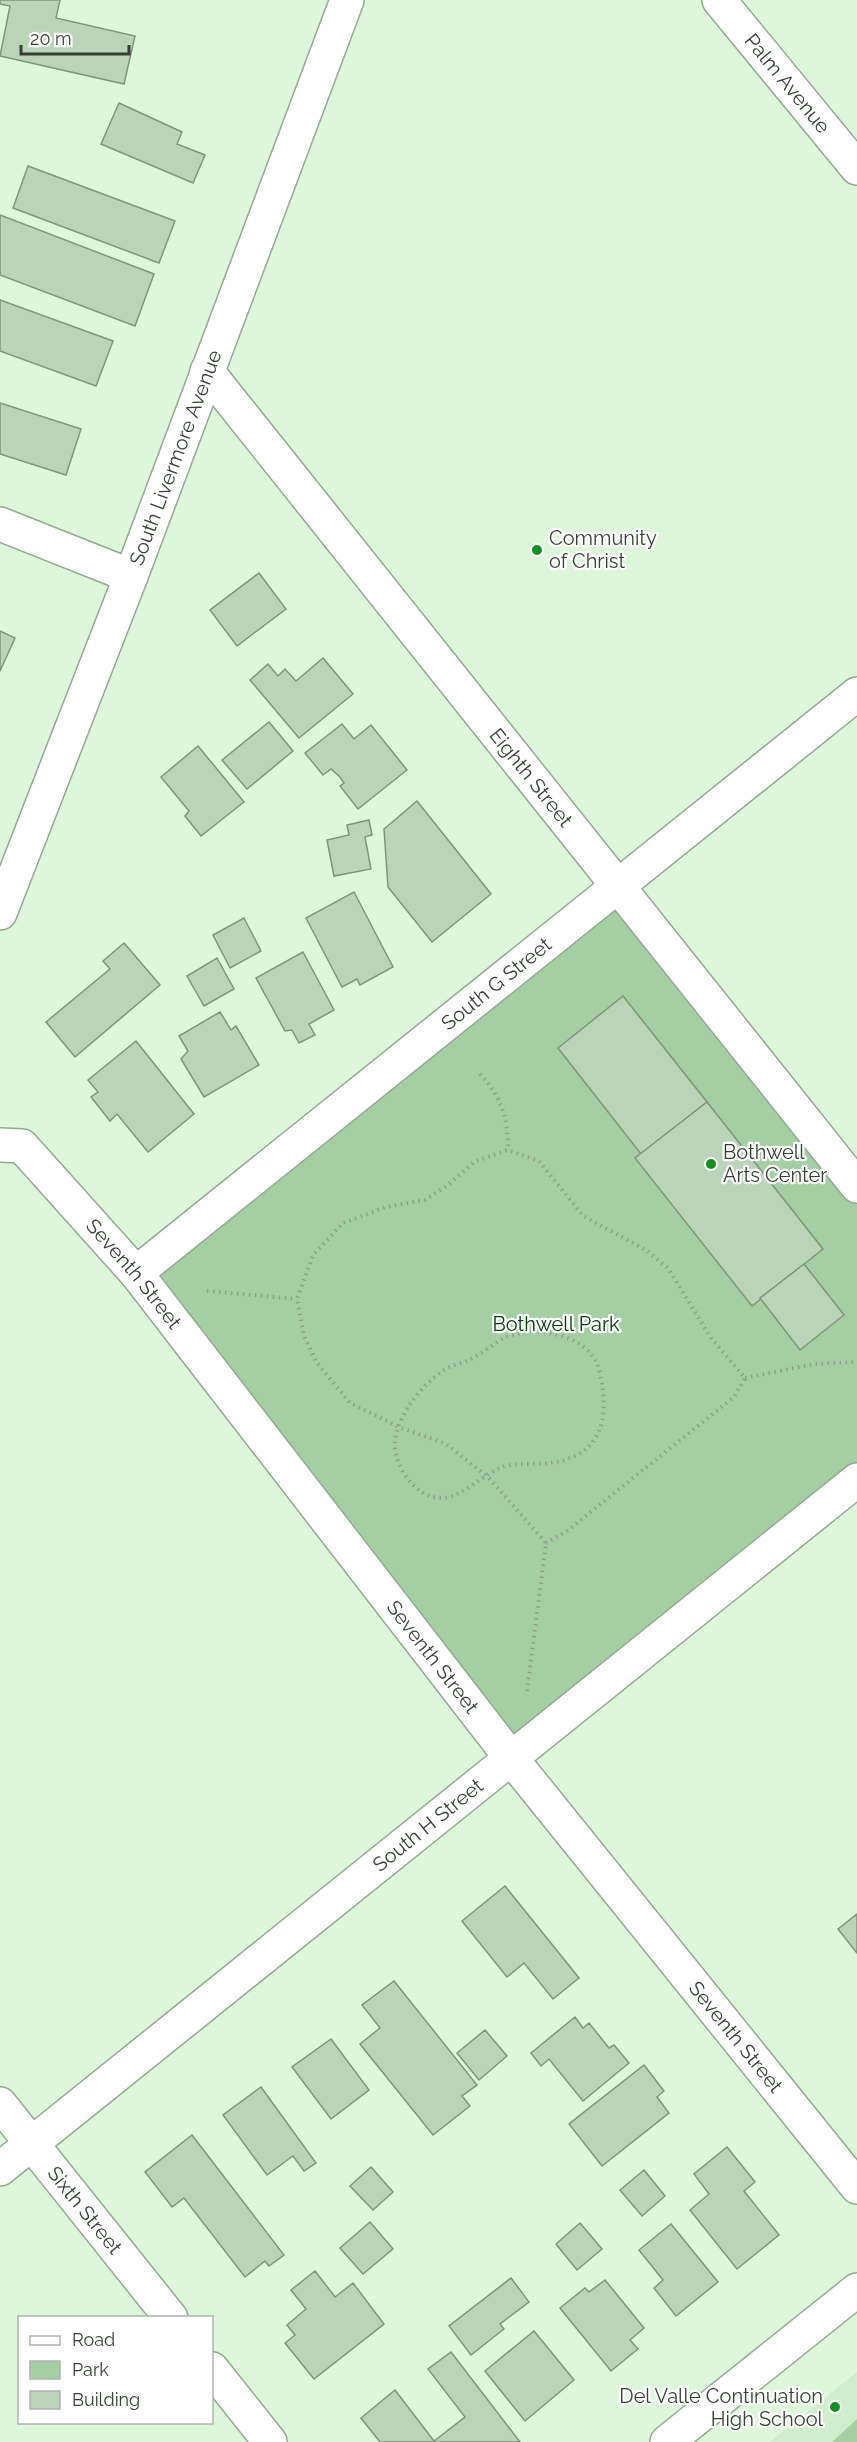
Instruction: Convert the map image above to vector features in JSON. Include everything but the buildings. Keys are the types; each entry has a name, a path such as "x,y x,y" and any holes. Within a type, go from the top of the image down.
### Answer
{"street":[{"name":"South Livermore Avenue","path":"0,913 131,576 347,0"},
{"name":"Palm Avenue","path":"719,0 857,168"},
{"name":"Eighth Street","path":"207,371 857,1186"},
{"path":"0,524 131,576"},
{"name":"South G Street","path":"136,1273 857,694"},
{"name":"Seventh Street","path":"0,1145 22,1146 136,1273 511,1758 857,2187"},
{"name":"South H Street","path":"0,2169 857,1480"},
{"name":"Sixth Street","path":"0,2104 169,2316"},
{"path":"667,2442 857,2290"},
{"path":"213,2370 270,2442"}],"path":[{"path":"480,1074 492,1087 503,1105 508,1129 508,1150"},
{"path":"527,1691 546,1543 488,1477 446,1444 399,1427 350,1403 317,1363 304,1335 297,1299 313,1255 343,1223 386,1207 425,1200 448,1185 474,1162 508,1150 539,1161 583,1216 646,1250 668,1268 711,1338 745,1378"},
{"path":"207,1291 297,1299"},
{"path":"532,1330 558,1333 582,1345 598,1366 606,1399 603,1424 590,1445 573,1459 500,1468 488,1477 469,1490 447,1498 424,1494 406,1479 397,1461 395,1442 410,1404 427,1384 447,1368 468,1361 506,1337 532,1330"},
{"path":"745,1378 814,1364 857,1362"},
{"path":"546,1543 567,1532 735,1397 745,1378"}],"shaded area":[{"name":"Del Valle Continuation High School","path":"857,2372 857,2442 770,2442"}],"green space":[{"name":"Bothwell Park","path":"617,886 857,1186 857,1480 511,1758 136,1273"},
{"path":"857,2419 857,2442 832,2442"}],"place":[{"name":"Community of Christ","path":"537,550"},
{"name":"Bothwell Arts Center","path":"711,1164"},
{"name":"Del Valle Continuation High School","path":"835,2407"}]}
